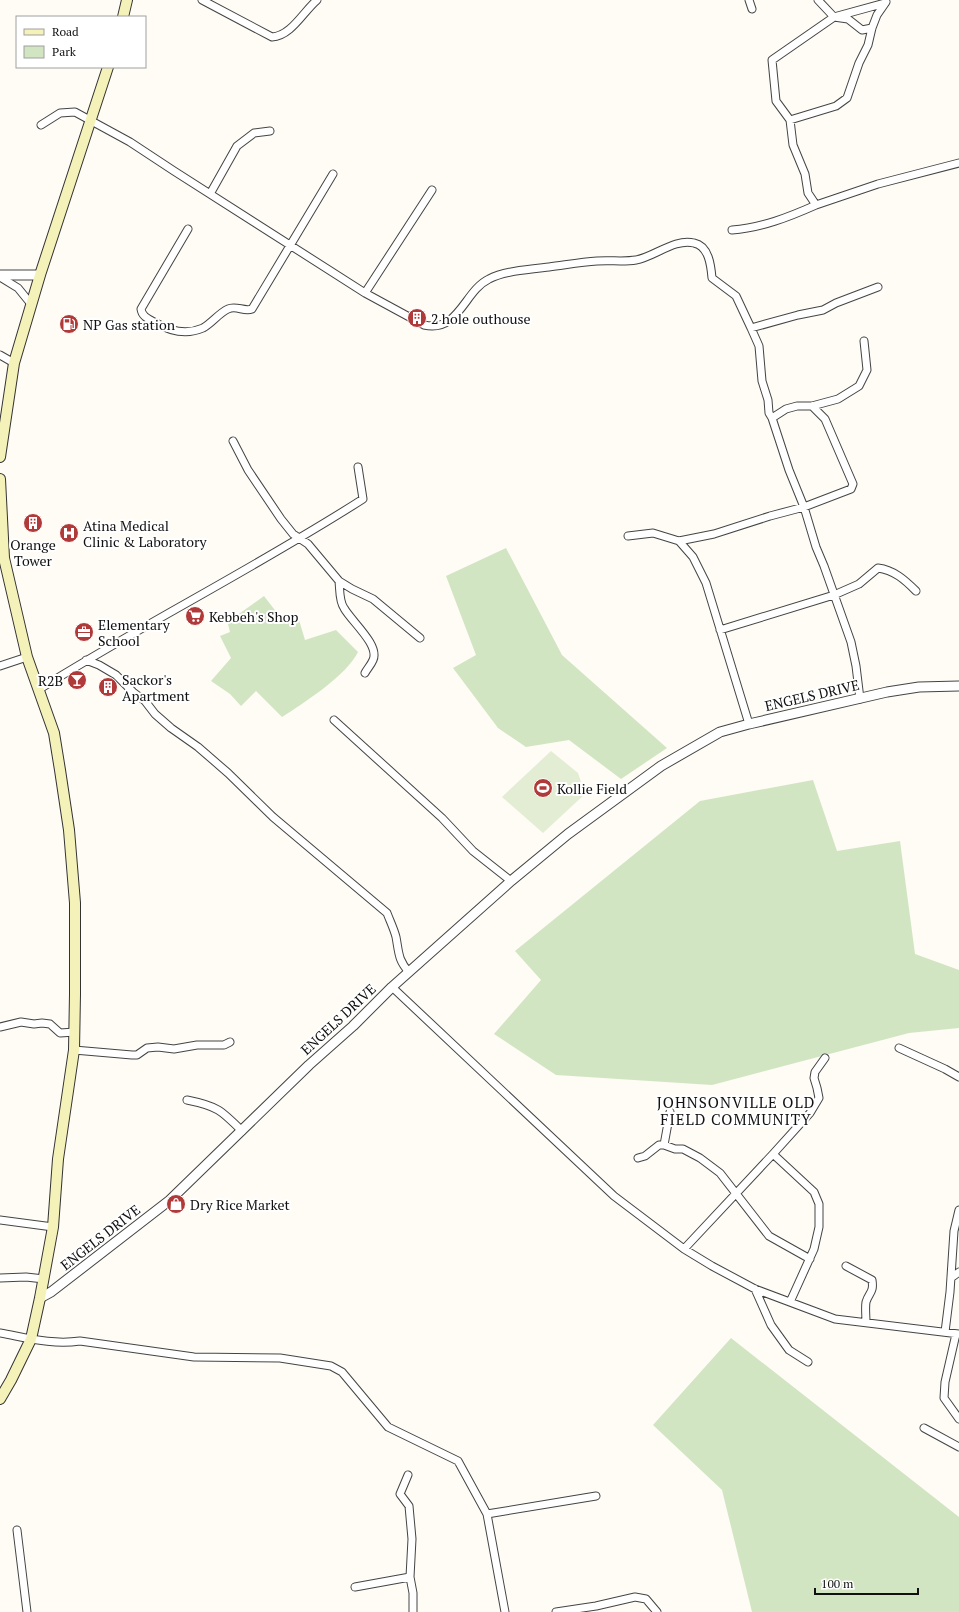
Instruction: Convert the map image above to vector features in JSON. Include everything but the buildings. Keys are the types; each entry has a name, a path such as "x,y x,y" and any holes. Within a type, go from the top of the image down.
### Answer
{"main road":[{"path":"123,16 127,0"},
{"path":"0,457 2,428 14,363 40,275 108,68"},
{"path":"0,478 4,558 27,657 54,734 69,830 74,903 75,1032 74,1050 58,1160 53,1227 44,1279 30,1339 11,1380 0,1399"}],"street":[{"path":"202,0 272,37 280,36 287,32 317,0"},
{"path":"749,0 752,9"},
{"path":"818,0 834,17 848,19 862,30 872,28"},
{"path":"816,205 808,193 805,174 793,145 790,120 776,101 772,60 834,17 886,1"},
{"path":"790,120 836,106 846,98 859,63 868,45 872,28 886,1"},
{"path":"41,125 60,113 75,112 130,142 365,293 424,325 442,326 455,316 478,286 489,278 515,272 596,261 637,260 681,243 695,243 706,251 711,264 712,278 736,296 758,346 762,381 768,400 769,413 804,507 816,547 850,642 856,666 860,699"},
{"path":"210,194 237,146 254,133 270,131"},
{"path":"732,230 750,229 878,184 959,163"},
{"path":"188,228 141,309 144,317 164,328 180,332 203,328 227,309 233,307 248,311 252,309 333,174"},
{"path":"365,293 432,190"},
{"path":"0,276 40,275"},
{"path":"0,276 18,288 32,304"},
{"path":"751,328 798,315 823,310 836,303 878,287"},
{"path":"772,418 786,409 797,406 812,406 838,400 859,386 867,370 864,341"},
{"path":"0,355 14,363"},
{"path":"628,536 653,533 679,541 714,534 804,507 851,489 853,484 825,419 812,406"},
{"path":"233,441 248,470 293,534 308,544 339,581 373,599 420,638"},
{"path":"38,690 86,660 301,539 363,499 358,467"},
{"path":"679,541 693,557 706,583 749,724"},
{"path":"720,630 834,595 859,584 878,568 902,577 916,592"},
{"path":"339,581 343,607 367,637 374,652 374,659 365,673"},
{"path":"0,666 27,657"},
{"path":"86,660 99,665 116,675 132,692 145,702 155,714 171,728 198,747 273,816 387,913 402,964 409,972"},
{"name":"ENGELS DRIVE","path":"40,1298 51,1292 170,1200 392,987 511,881 568,834 661,766 720,732 749,724 887,692 919,687 959,686"},
{"path":"334,720 442,818 473,851 511,881"},
{"path":"392,987 614,1196 684,1249 755,1289 835,1318 957,1334 945,1382 944,1398 959,1419"},
{"path":"0,1027 21,1022 34,1024 42,1023 50,1024 60,1033 75,1032"},
{"path":"74,1050 132,1055 137,1054 147,1048 158,1047 174,1049 197,1045 224,1045 230,1042"},
{"path":"899,1048 959,1077"},
{"path":"684,1249 810,1113 819,1098 814,1078 815,1072 825,1058"},
{"path":"187,1100 208,1104 222,1111 242,1132"},
{"path":"664,1145 670,1112"},
{"path":"638,1158 645,1156 659,1145 664,1145 675,1149 683,1149 700,1158 720,1173 769,1236 810,1259"},
{"path":"773,1154 814,1192 819,1204 819,1227 810,1259 790,1302"},
{"path":"945,1332 954,1231 959,1210"},
{"path":"0,1220 53,1227"},
{"path":"846,1266 872,1280 873,1287 866,1302 866,1322"},
{"path":"951,1278 959,1272"},
{"path":"0,1278 26,1277 44,1279"},
{"path":"755,1289 771,1325 784,1344 789,1350 808,1362"},
{"path":"0,1333 63,1344 80,1341 194,1357 280,1358 331,1366 342,1372 388,1427 458,1461 487,1514 505,1612"},
{"path":"924,1428 959,1447"},
{"path":"408,1475 400,1494 409,1506 412,1539 410,1576 413,1593 413,1612"},
{"path":"487,1514 596,1496"},
{"path":"17,1530 27,1612"},
{"path":"355,1587 410,1576"},
{"path":"556,1612 596,1609 635,1597 646,1599 657,1612"}],"green space":[{"path":"506,548 562,655 667,748 621,779 569,740 526,747 498,728 453,668 476,655 446,576"},
{"path":"264,596 281,618 299,620 305,640 336,630 358,652 345,670 335,679 282,717 256,691 241,706 230,694 211,681 231,658 220,636 230,632 227,620 236,616"},
{"path":"551,751 578,773 585,794 543,833 502,797"},
{"path":"813,780 837,851 900,841 915,954 959,970 959,1028 909,1033 712,1085 556,1075 494,1034 541,980 515,951 700,801"},
{"path":"731,1338 959,1517 959,1612 752,1612 722,1490 653,1425"}],"place":[{"name":"2 hole outhouse","path":"417,318"},
{"name":"NP Gas station","path":"69,324"},
{"name":"Orange Tower","path":"33,523"},
{"name":"Atina Medical Clinic & Laboratory","path":"69,533"},
{"name":"Kebbeh's Shop","path":"195,616"},
{"name":"Elementary School","path":"84,632"},
{"name":"R2B","path":"77,680"},
{"name":"Sackor's Apartment","path":"108,687"},
{"name":"Kollie Field","path":"543,788"},
{"name":"Dry Rice Market","path":"176,1204"}],"district":[{"name":"JOHNSONVILLE OLD FIELD COMMUNITY","path":"736,1110"}]}
